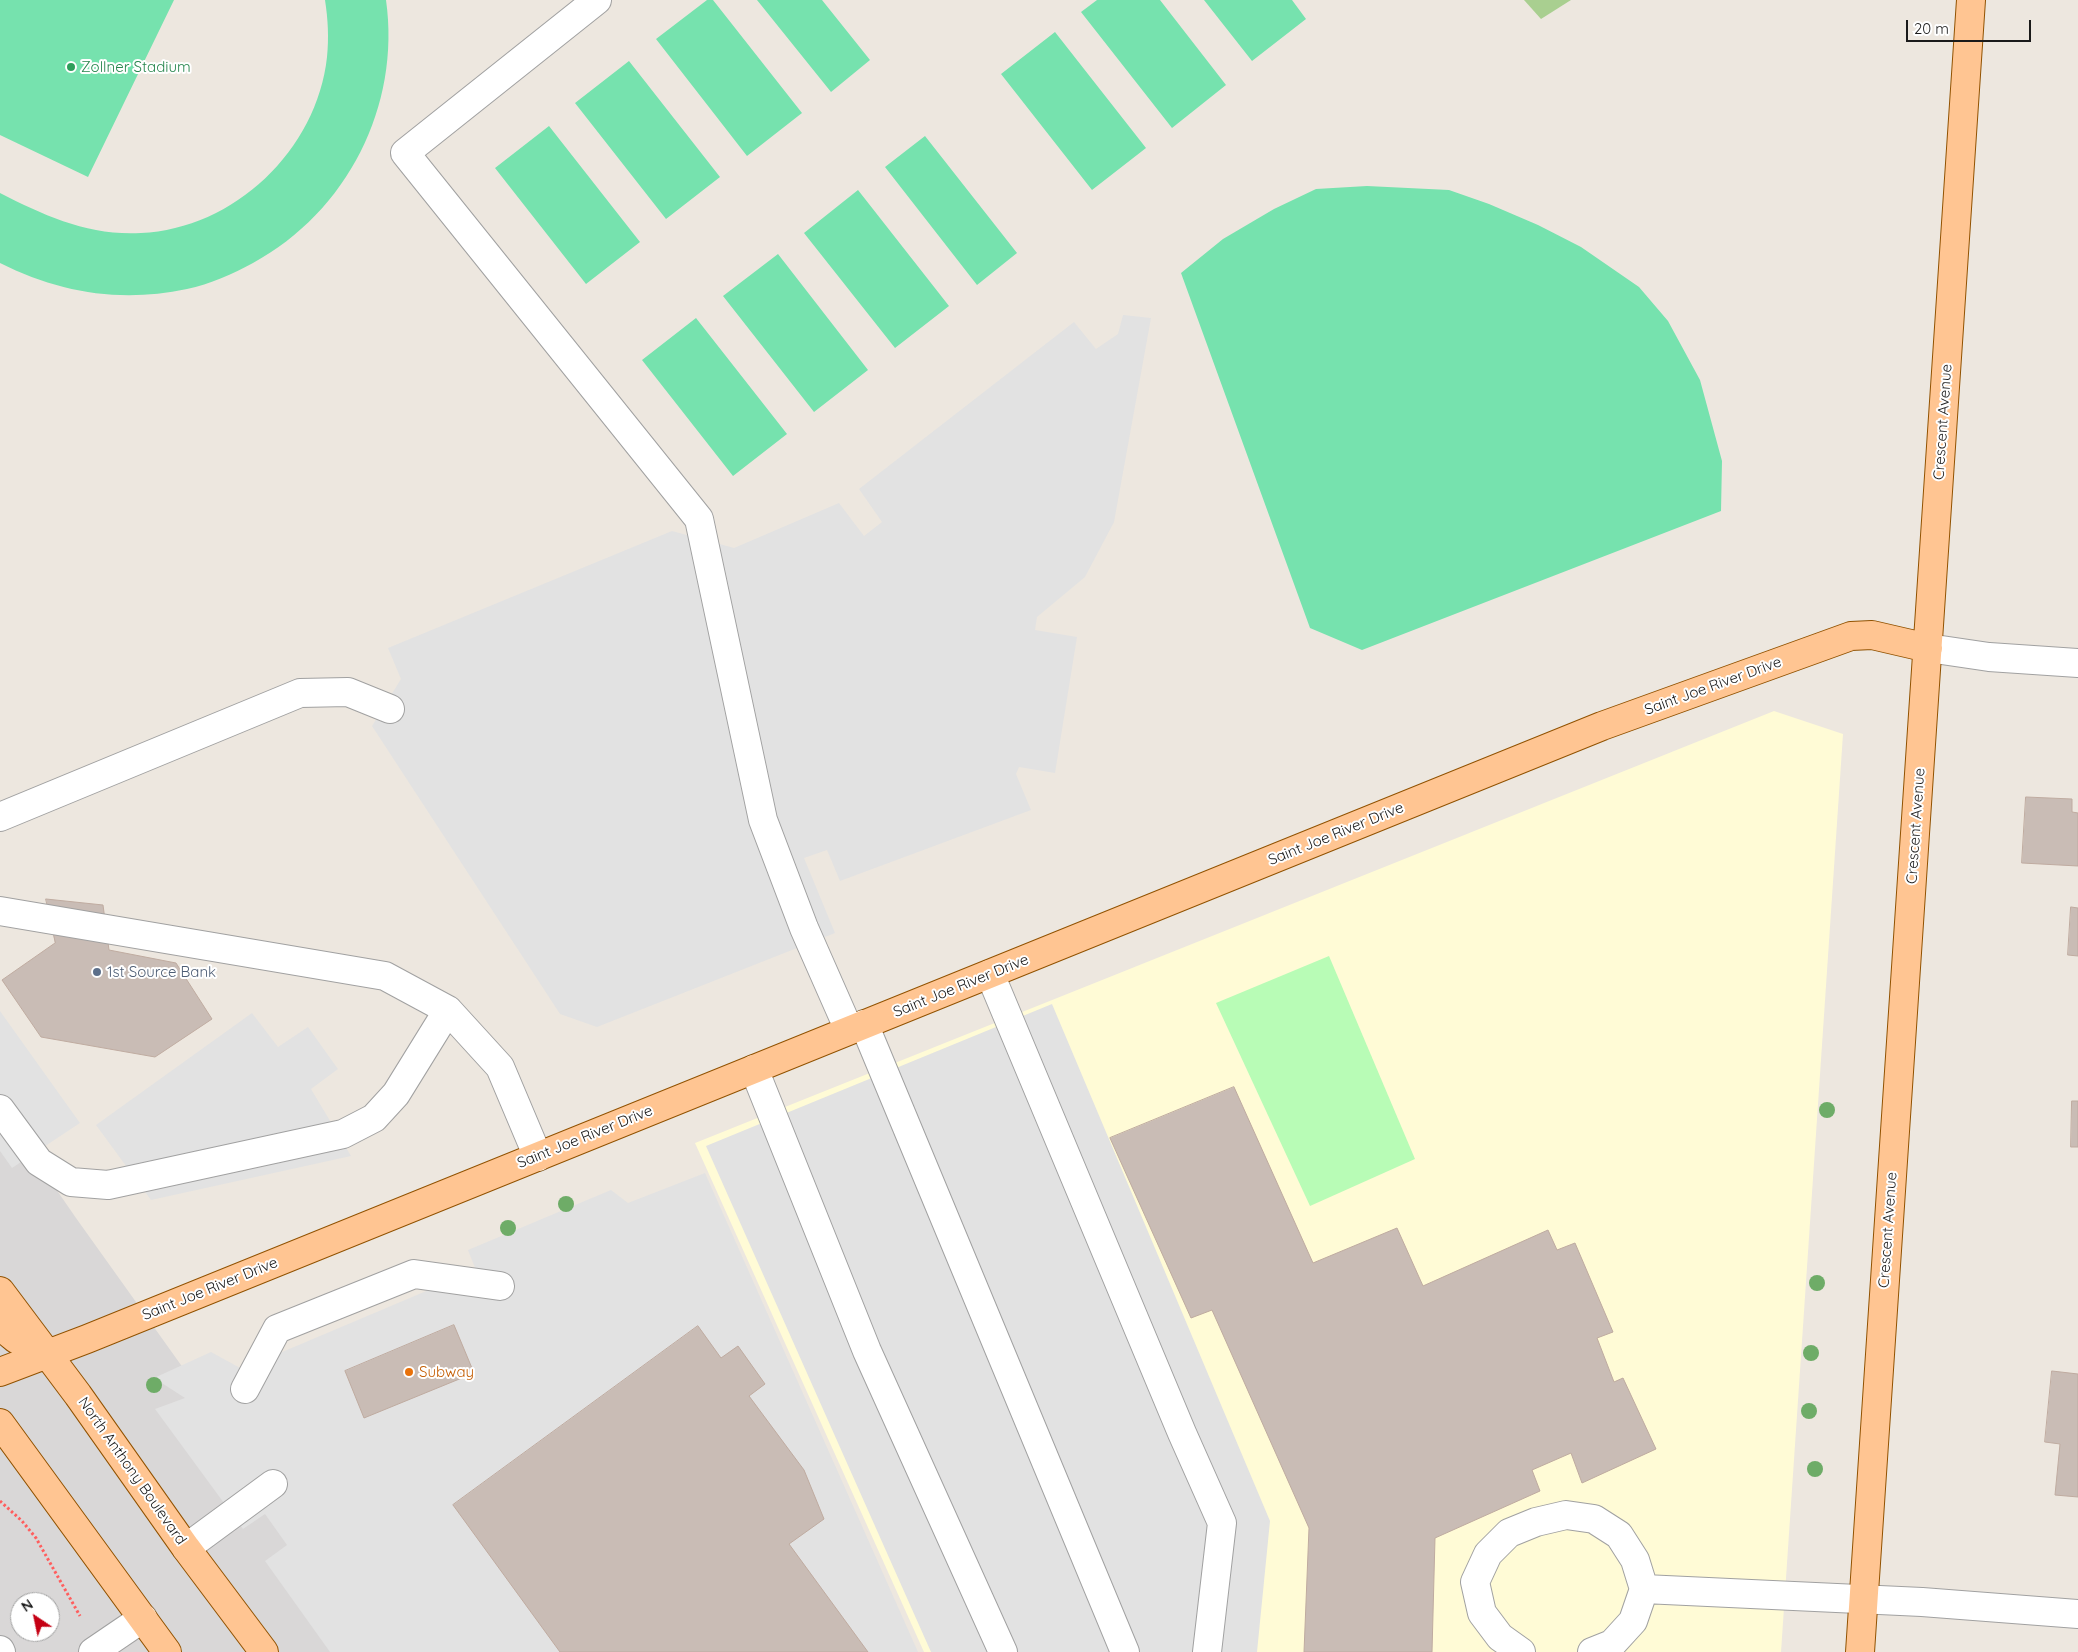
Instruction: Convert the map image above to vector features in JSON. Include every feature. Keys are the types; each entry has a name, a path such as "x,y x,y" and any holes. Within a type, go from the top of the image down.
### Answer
{"main road":[{"name":"Crescent Avenue","path":"1860,1652 1971,0"},
{"name":"Saint Joe River Drive","path":"0,1372 87,1339 1602,726 1851,636 1872,635 1928,648"},
{"name":"North Anthony Boulevard","path":"0,1291 78,1395 186,1548 264,1652"},
{"path":"0,1326 16,1339 46,1353"},
{"path":"0,1423 167,1652"}],"street":[{"path":"597,0 405,152 699,519 763,820 804,928 856,1027 1125,1652"},
{"path":"1928,648 1989,657 2078,663"},
{"path":"0,817 300,693 348,692 390,709"},
{"path":"0,911 385,976 448,1010 500,1067 538,1156"},
{"path":"990,974 1182,1433 1222,1523 1207,1652"},
{"path":"0,1109 39,1162 71,1182 80,1183 108,1185 342,1134 374,1118 396,1094 448,1010"},
{"path":"754,1069 867,1351 1003,1652"},
{"path":"245,1389 277,1329 286,1325 414,1274 500,1286"},
{"path":"186,1548 273,1484"},
{"path":"1521,1652 1500,1637 1482,1612 1475,1582 1488,1554 1509,1533 1536,1522 1566,1515 1594,1519 1619,1535 1635,1560 1644,1589 1633,1621 1612,1644 1592,1652"},
{"path":"1644,1589 1922,1602 2078,1614"},
{"path":"97,1649 143,1618"}],"path":[{"path":"0,1501 22,1521 36,1538 97,1649"}],"shaded area":[{"path":"1123,315 1151,318 1114,522 1085,577 1037,617 1035,630 1077,637 1055,773 1019,767 1016,774 1031,810 840,881 827,850 804,858 835,933 597,1027 560,1014 372,726 401,679 388,648 672,531 734,548 839,503 864,536 882,522 859,489 1074,322 1096,349 1118,334"},
{"path":"1774,711 1843,734 1781,1652 924,1652 695,1143"},
{"path":"1052,1004 1270,1521 1257,1652 931,1652 706,1146"},
{"path":"0,1011 80,1123 12,1168 0,1151"},
{"path":"252,1013 278,1047 308,1027 338,1069 311,1089 351,1156 151,1200 96,1125"},
{"path":"0,1108 76,1218 386,1652 0,1652"},
{"path":"705,1173 918,1652 330,1652 265,1561 287,1545 265,1514 243,1529 155,1409 185,1398 154,1378 211,1352 242,1369 476,1270 468,1250 611,1190 628,1203"}],"green space":[{"name":"Zollner Stadium","path":"0,0 174,0 88,177 0,135"},
{"path":"325,0 386,0 388,40 385,79 375,116 360,152 340,185 316,215 286,241 253,263 213,281 187,289 138,295 91,293 68,288 45,282 0,263 0,193 68,223 85,228 122,233 141,233 175,228 208,217 238,200 265,178 288,153 307,123 320,91 327,57 328,28"},
{"path":"707,0 713,0 802,113 747,156 656,39"},
{"path":"757,0 822,0 870,60 831,92"},
{"path":"1097,0 1160,0 1226,85 1172,128 1081,12"},
{"path":"1204,0 1292,0 1306,19 1252,61"},
{"path":"1524,0 1571,0 1541,19"},
{"path":"1055,32 1146,148 1092,190 1001,74"},
{"path":"629,61 720,177 666,219 575,103"},
{"path":"549,126 640,242 586,284 495,168"},
{"path":"925,136 1017,253 977,285 885,167"},
{"path":"1367,186 1449,190 1489,204 1538,225 1581,247 1639,287 1668,321 1700,380 1722,461 1721,511 1362,650 1310,628 1181,273 1223,239 1274,209 1316,189"},
{"path":"858,190 949,306 895,348 804,233"},
{"path":"778,254 868,370 814,412 723,296"},
{"path":"696,318 787,434 733,476 642,360"},
{"path":"1329,956 1415,1159 1310,1206 1216,1003"}],"building":[{"path":"2026,797 2072,799 2072,812 2078,813 2078,866 2022,863"},
{"name":"1st Source Bank","path":"46,899 103,905 109,950 176,963 212,1019 155,1057 41,1037 2,980 55,943"},
{"path":"2071,907 2078,908 2078,956 2068,955"},
{"path":"1234,1087 1313,1263 1397,1228 1423,1286 1548,1230 1557,1250 1575,1243 1613,1332 1597,1338 1614,1382 1623,1378 1656,1449 1582,1483 1571,1453 1532,1470 1540,1491 1435,1538 1432,1652 1304,1652 1309,1528 1212,1310 1191,1318 1110,1138"},
{"path":"2072,1101 2078,1101 2078,1147 2071,1147"},
{"name":"Subway","path":"454,1325 474,1373 364,1418 345,1371"},
{"path":"698,1326 721,1358 738,1346 765,1384 749,1396 804,1470 824,1519 789,1544 868,1652 560,1652 453,1505"},
{"path":"2052,1371 2078,1374 2078,1497 2055,1495 2060,1444 2045,1442"}],"place":[{"name":"Zollner Stadium","path":"71,67"},
{"name":"1st Source Bank","path":"97,972"},
{"name":"Subway","path":"409,1372"}]}
